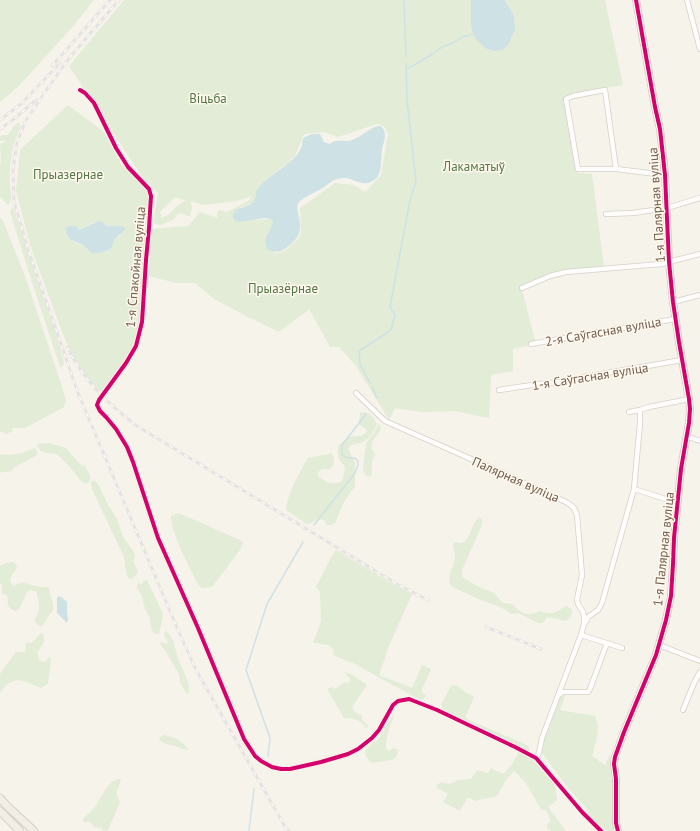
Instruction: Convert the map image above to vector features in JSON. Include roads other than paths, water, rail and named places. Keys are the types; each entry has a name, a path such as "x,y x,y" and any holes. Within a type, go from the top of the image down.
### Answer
{"main road":[{"path":"0,798 34,831"},
{"path":"0,811 20,831"}],"street":[{"name":"1-я Палярная вуліца","path":"618,831 614,764 615,757 651,668 666,620 671,596 674,564 674,538 681,469 690,409 690,399 673,302 669,262 665,175 660,130 636,0"},
{"path":"687,0 700,49"},
{"name":"1-я Спакойная вуліца","path":"80,90 85,93 94,103 109,134 128,167 149,189 151,196 142,322 136,346 98,405 100,411 116,429 133,462 158,538 198,628 244,739 255,756 272,767 290,769 348,754 358,749 372,738 379,730 393,705 398,700 409,699 437,710 536,758"},
{"path":"616,168 604,90 573,96 566,99 578,169 616,168 665,175"},
{"path":"606,214 633,213 667,208 700,198"},
{"path":"522,288 550,276 566,272 661,264 700,254"},
{"name":"2-я Саўгасная вуліца","path":"673,302 700,295"},
{"name":"2-я Саўгасная вуліца","path":"531,344 675,318"},
{"name":"1-я Саўгасная вуліца","path":"499,390 560,382 682,360"},
{"name":"Палярная вуліца","path":"356,393 385,421 496,470 571,505 574,508 577,515 582,575 577,600 584,617 584,624"},
{"path":"629,412 690,399"},
{"path":"601,831 582,812 536,758 584,624 588,617 598,610 603,600 634,489 640,410"},
{"path":"686,436 700,441"},
{"path":"634,489 678,502"},
{"path":"581,635 622,648"},
{"path":"558,695 563,692 588,692 607,643"},
{"path":"659,645 700,661"},
{"path":"683,710 700,672"}],"waterway":[{"path":"404,0 406,57"},
{"path":"407,68 411,67 442,47 453,43 462,37 474,34"},
{"path":"370,383 360,364 359,351 391,330 395,315 390,307 410,200 416,181 407,101 406,64"},
{"path":"372,387 377,398"},
{"path":"314,525 355,473 358,461 355,458 348,458 342,455 342,445 366,414"},
{"path":"268,756 270,738 246,670 267,604 303,542"},
{"path":"249,831 254,789"}],"railway":[{"path":"52,66 110,0"},
{"path":"119,0 67,61 25,122 17,143 13,169 14,201 28,249 78,393 175,623 195,668 284,825 289,831"},
{"path":"0,120 21,104 60,63"},
{"path":"0,129 36,100"},
{"path":"67,347 81,370 97,391 137,426 397,584 428,600"},
{"path":"486,627 541,649"}],"park label":[{"name":"Віцьба","path":"208,98"},
{"name":"Лакаматыў","path":"474,166"},
{"name":"Прыазернае","path":"68,174"},
{"name":"Прыазёрнае","path":"283,288"}]}
